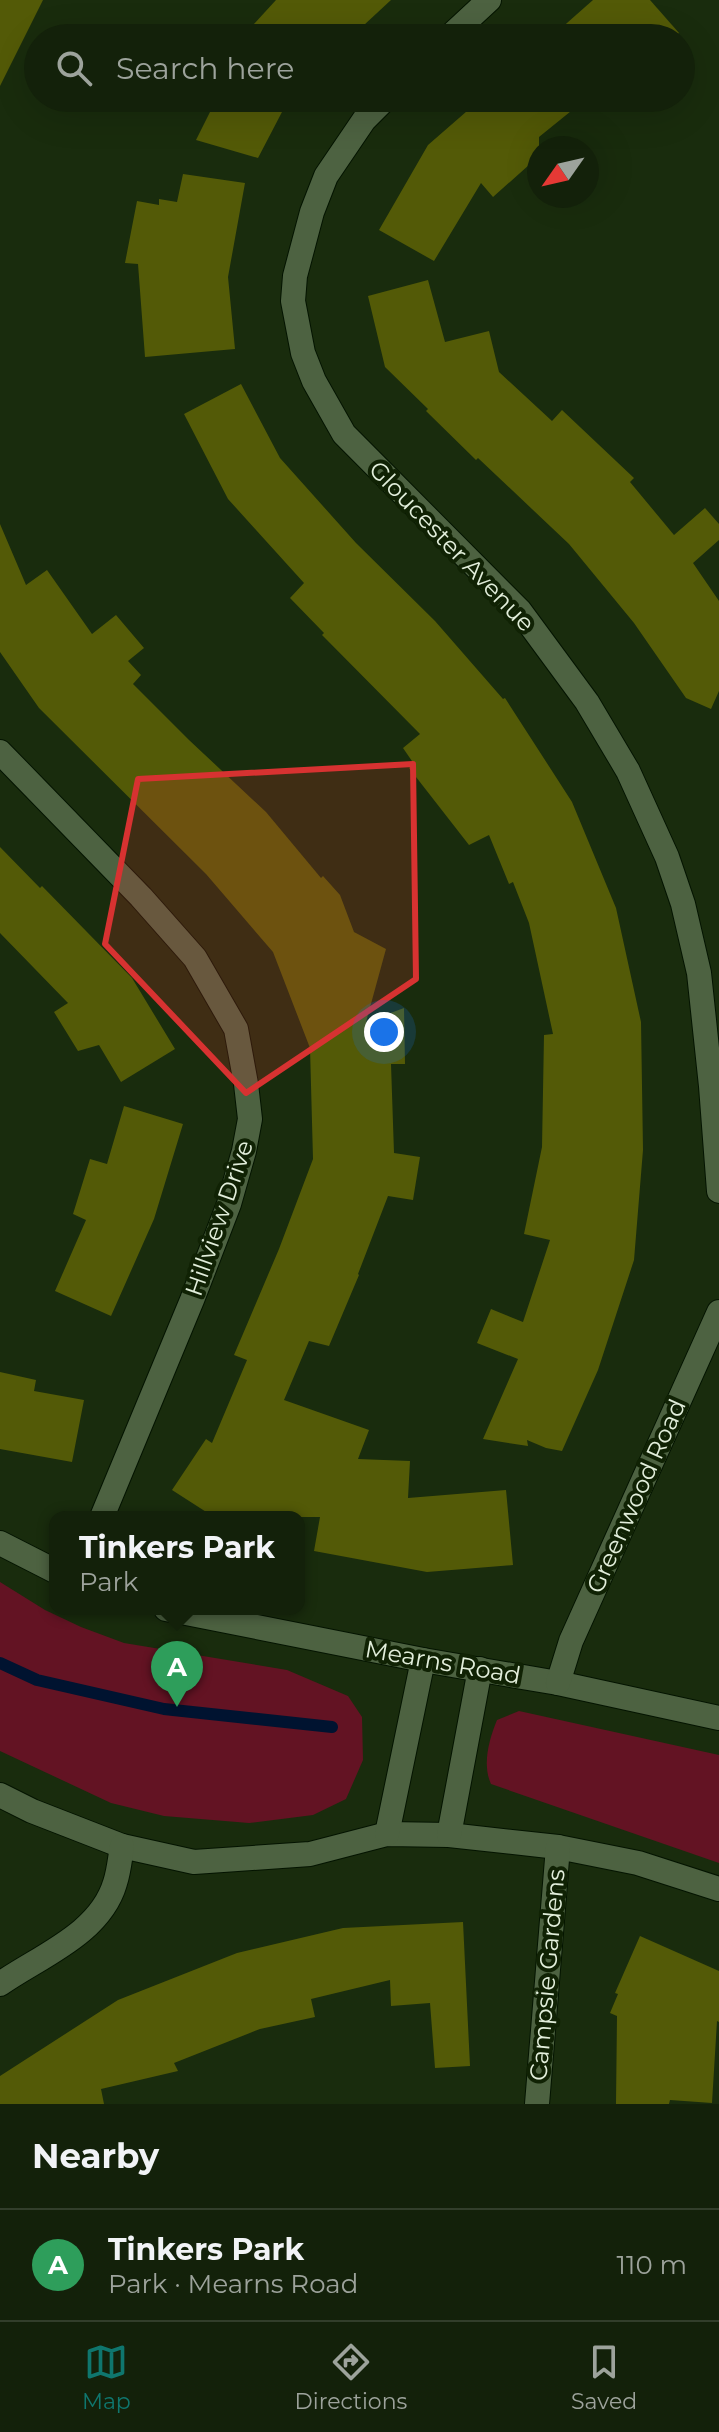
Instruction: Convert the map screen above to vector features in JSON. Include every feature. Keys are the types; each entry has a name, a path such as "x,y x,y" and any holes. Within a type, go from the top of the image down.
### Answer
{"street":[{"path":"463,24 489,0"},
{"name":"Gloucester Avenue","path":"372,112 326,176 312,212 295,276 293,301 303,353 314,381 344,434 520,611 587,702 628,771 667,857 683,904 699,973 719,1191"},
{"name":"Hillview Drive","path":"0,752 195,958 236,1029 246,1084 250,1119 229,1204 104,1511"},
{"name":"Greenwood Road","path":"558,1683 571,1641 719,1312"},
{"path":"0,1543 49,1568"},
{"name":"Mearns Road","path":"196,1615 558,1683 719,1718"},
{"path":"387,1834 423,1660"},
{"path":"449,1835 480,1669"},
{"path":"0,1795 32,1811 122,1846 194,1862 310,1854 387,1834 449,1835 558,1847 638,1863 719,1889"},
{"path":"0,1984 71,1940 101,1910 115,1884 122,1846"},
{"name":"Campsie Gardens","path":"537,2104 558,1847"}],"highlighted area":[{"path":"413,764 416,979 246,1093 105,944 138,779"}],"shaded area":[{"path":"0,1582 49,1612 49,1615 124,1643 287,1670 348,1696 362,1717 363,1760 346,1799 313,1815 249,1823 164,1816 111,1803 0,1751"},
{"path":"519,1711 719,1755 719,1863 491,1784 487,1760 497,1720"}],"building":[{"path":"0,0 43,0 31,24 24,24 24,38 0,86"},
{"path":"276,0 391,0 365,24 254,24"},
{"path":"593,0 650,0 671,24 566,24"},
{"path":"210,112 282,112 258,158 196,140"},
{"path":"466,112 570,112 540,136 527,136 527,167 493,197 481,183 434,261 379,230 428,145"},
{"path":"183,174 245,183 228,277 235,349 145,357 138,264 125,263 137,201 159,205 159,199 177,202"},
{"path":"428,280 445,342 489,331 499,372 552,421 562,410 634,478 630,482 674,535 705,508 719,524 719,540 693,563 719,601 719,691 711,709 686,698 634,623 569,544 478,458 476,460 385,367 368,296"},
{"path":"241,384 280,458 356,543 435,621 505,698 572,802 616,908 641,1022 643,1150 634,1260 598,1370 562,1451 527,1440 528,1446 483,1439 518,1359 477,1343 491,1309 523,1322 550,1240 524,1234 542,1147 544,1035 553,1034 529,923 513,882 509,884 489,835 469,845 409,768 414,764 403,748 420,734 322,635 324,633 290,598 304,583 228,499 184,414"},
{"path":"0,524 26,585 47,570 92,634 116,615 144,648 128,661 141,675 133,684 266,812 321,878 323,876 340,895 354,932 386,949 366,1022 404,1008 405,1064 391,1064 394,1153 420,1157 413,1200 388,1196 329,1346 309,1341 284,1400 369,1430 358,1459 410,1461 408,1498 506,1490 513,1565 427,1572 314,1551 320,1517 305,1517 305,1511 205,1511 172,1490 206,1439 212,1443 247,1360 234,1355 313,1159 310,1048 273,952 206,874 39,708 0,652"},
{"path":"0,847 132,978 175,1049 121,1082 99,1045 78,1051 54,1012 68,1003 0,933"},
{"path":"124,1106 183,1124 154,1219 111,1316 55,1291 86,1220 73,1214 90,1159 107,1164"},
{"path":"0,1372 36,1380 34,1391 84,1400 72,1462 0,1449"},
{"path":"463,1922 470,2066 435,2068 430,2003 391,2006 390,1980 311,1999 315,2017 260,2029 174,2063 178,2071 101,2089 104,2104 0,2104 0,2076 118,2000 237,1953 343,1928"},
{"path":"640,1936 719,1971 719,2022 712,2103 670,2100 669,2104 616,2104 617,2016 610,2013 618,1994 615,1993"}],"waterway":[{"path":"0,1663 37,1680 164,1709 332,1727"}],"place":[{"name":"Tinkers Park","path":"177,1707"}]}
